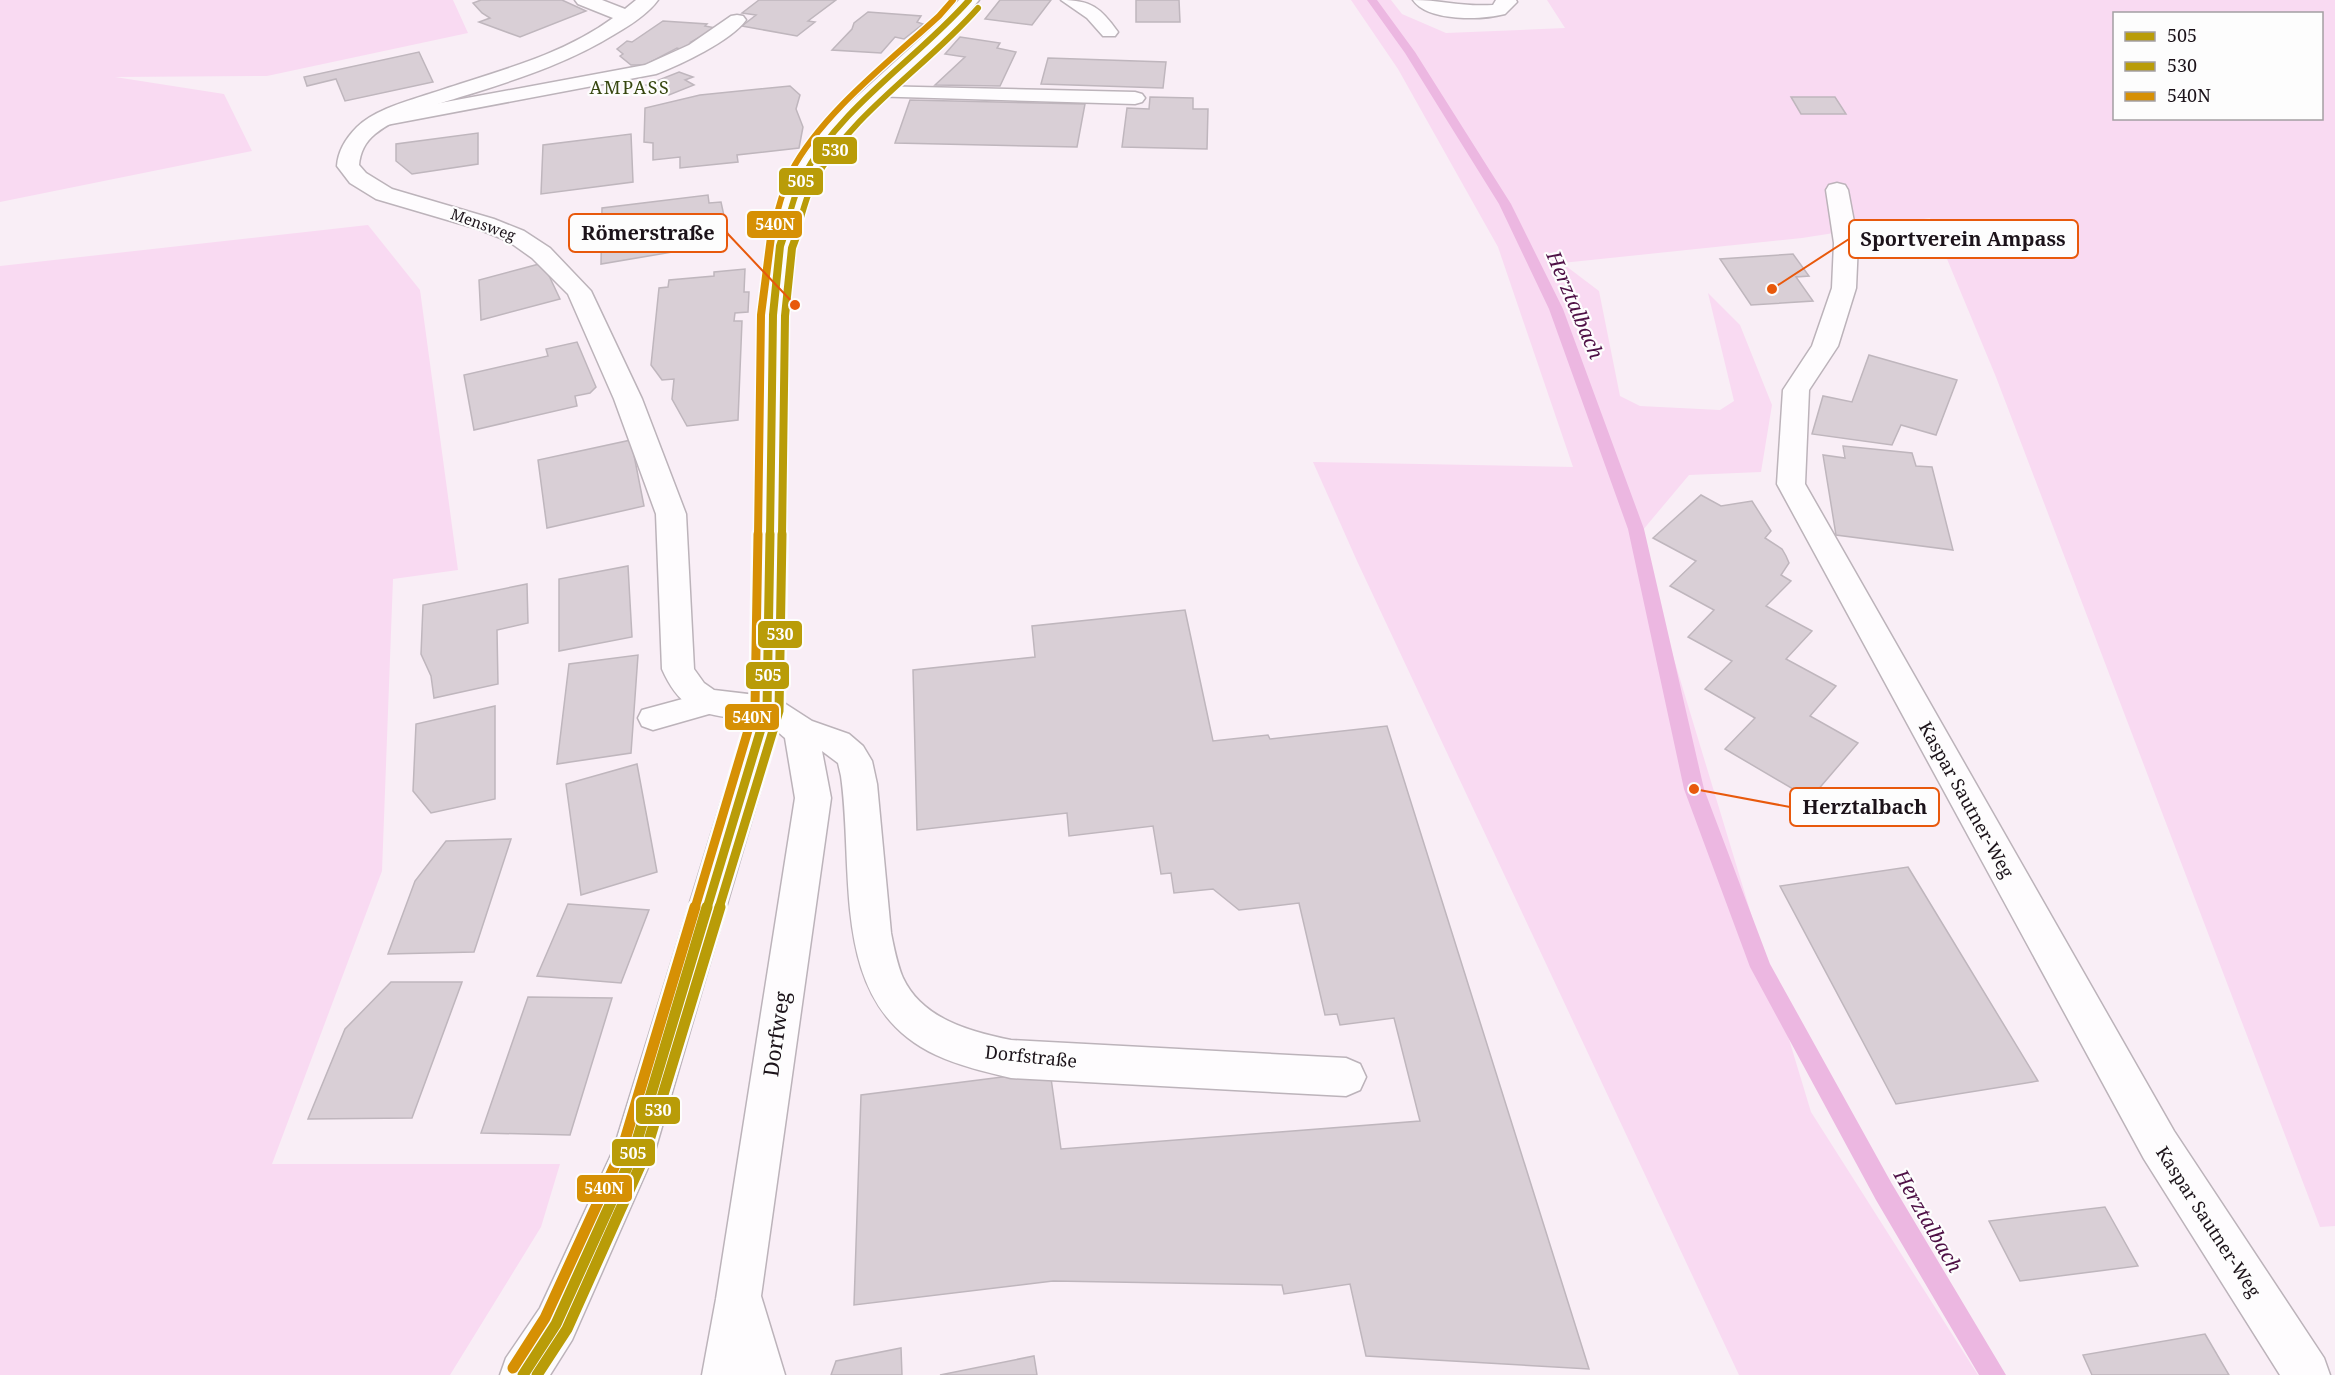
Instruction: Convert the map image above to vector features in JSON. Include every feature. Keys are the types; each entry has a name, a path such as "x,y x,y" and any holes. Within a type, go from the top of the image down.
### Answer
{"street":[{"path":"585,0 627,17"},
{"name":"Mensweg","path":"648,0 627,17 580,47 549,62 381,120 365,131 350,152 348,166 358,178 384,194 486,224 516,236 541,253 579,291 628,399 671,514 678,669 688,689 698,697 712,702 767,709"},
{"path":"523,1375 556,1324 633,1154 767,709 773,315 780,246 802,178 824,145 874,92 948,24 969,0"},
{"path":"1423,0 1441,9 1473,13 1498,10 1507,2 1506,0"},
{"name":"Kaspar Sautner-Weg","path":"1837,190 1846,243 1844,288 1825,346 1796,390 1791,484 2159,1145 2307,1375"},
{"path":"767,709 801,731"},
{"name":"Dorfstraße","path":"801,731 828,740 849,751 856,766 874,942 880,970 893,997 915,1020 942,1038 975,1051 1011,1059 1346,1077"},
{"name":"Dorfweg","path":"762,1375 738,1296 813,798 801,731"},
{"path":"725,1375 738,1296"}],"lane":[{"path":"1070,0 1093,14 1109,32"},
{"path":"381,120 649,70 694,50 737,20"},
{"path":"874,92 1135,98"},
{"path":"652,718 712,702"}],"shaded area":[{"path":"0,0 453,0 468,33 267,76 115,77 224,94 252,151 0,202"},
{"path":"1351,0 1391,0 1402,14 1446,33 1565,28 1547,0 2335,0 2335,1226 2320,1227 1996,377 1930,218 1802,238 1562,263 1599,291 1620,396 1640,406 1720,410 1734,401 1708,293 1740,325 1772,405 1761,472 1689,475 1637,537 1811,1112 1978,1375 1739,1375 1357,561 1313,462 1573,467 1498,247 1398,69"},
{"path":"368,225 420,290 458,570 393,579 382,871 272,1164 560,1164 541,1227 450,1375 0,1375 0,266"}],"building":[{"path":"481,0 562,0 586,11 520,37 479,22 490,18 473,3"},
{"path":"759,0 836,0 808,21 815,22 797,36 742,26 756,15 742,13"},
{"path":"1000,0 1051,0 1032,25 985,19"},
{"path":"1136,0 1179,0 1180,22 1136,22"},
{"path":"868,12 921,16 917,22 923,24 904,39 895,37 881,53 832,50 852,29 854,23"},
{"path":"663,21 707,24 705,26 716,28 691,42 698,44 687,51 677,48 645,65 631,65 620,56 623,54 617,49 627,41 632,42"},
{"path":"960,37 1000,43 997,48 1016,52 1000,86 935,85 965,57 945,54"},
{"path":"419,52 433,82 345,101 336,79 307,86 304,77"},
{"path":"1048,58 1166,62 1163,88 1041,84"},
{"path":"679,72 693,77 685,80 694,85 669,95 646,85"},
{"path":"790,86 800,95 796,109 803,127 799,148 737,155 738,162 680,168 680,157 653,160 653,143 644,142 645,108 700,95"},
{"path":"1150,97 1193,98 1193,109 1208,109 1207,149 1122,147 1127,108 1149,109"},
{"path":"1791,97 1835,97 1846,114 1801,114"},
{"path":"910,100 1085,104 1077,147 895,143"},
{"path":"478,133 478,164 412,174 396,161 396,144"},
{"path":"631,134 633,182 541,194 543,145"},
{"path":"708,195 709,203 721,202 728,234 720,237 721,249 710,251 708,246 601,264 602,208"},
{"path":"1793,254 1809,276 1796,277 1813,301 1751,305 1720,259"},
{"path":"543,263 560,299 481,320 479,280"},
{"path":"745,269 744,292 749,292 748,312 735,313 734,321 742,321 738,420 687,426 672,399 674,379 662,380 651,365 659,288 668,287 669,280 714,276 714,272"},
{"path":"577,342 596,387 590,393 575,396 577,406 474,430 464,375 548,356 546,349"},
{"path":"1869,355 1957,380 1936,435 1901,425 1892,445 1812,434 1823,396 1852,402"},
{"path":"631,440 644,506 547,528 538,460"},
{"path":"1843,446 1912,453 1916,466 1932,467 1953,550 1836,535 1823,455 1845,458"},
{"path":"1701,495 1721,506 1752,501 1771,531 1765,538 1782,549 1789,563 1781,575 1791,581 1766,606 1812,631 1786,659 1836,686 1810,716 1858,743 1810,799 1725,749 1755,718 1705,689 1732,661 1688,637 1714,610 1670,586 1696,561 1653,538"},
{"path":"628,566 632,637 559,651 559,579"},
{"path":"527,584 528,623 497,630 498,684 434,698 431,676 421,654 423,605"},
{"path":"1185,610 1213,741 1268,735 1270,739 1387,726 1589,1369 1366,1356 1350,1284 1284,1294 1282,1285 1053,1281 854,1305 861,1095 1050,1071 1061,1149 1420,1121 1394,1018 1340,1025 1337,1014 1325,1015 1299,903 1239,910 1213,889 1174,893 1171,873 1161,874 1153,826 1069,836 1067,813 917,830 913,670 1035,657 1032,626"},
{"path":"638,655 631,753 557,764 569,664"},
{"path":"495,706 495,799 431,813 413,791 416,724"},
{"path":"637,764 657,872 581,895 566,784"},
{"path":"511,839 474,952 388,954 415,881 446,841"},
{"path":"1908,867 2038,1081 1896,1104 1780,886"},
{"path":"568,904 649,910 621,983 537,976"},
{"path":"391,982 462,982 412,1118 308,1119 345,1029"},
{"path":"528,997 612,998 570,1135 481,1133"},
{"path":"2105,1207 2138,1266 2020,1281 1989,1221"},
{"path":"2205,1334 2229,1375 2092,1375 2083,1355"},
{"path":"901,1348 902,1375 831,1375 836,1361"},
{"path":"1034,1356 1037,1375 940,1375"}],"waterway":[{"name":"Herztalbach","path":"1372,0 1410,52 1505,204 1556,309 1636,529 1694,789 1761,967 1884,1192 1993,1375"}],"transit line":[{"name":"540N","path":"513,1368 545,1318 622,1150 755,707 761,315 769,242 791,173 814,138 841,107 939,16 953,0"},
{"name":"505","path":"523,1375 556,1324 633,1154 767,709 773,315 780,246 802,178 824,145 849,116 948,24 969,0"},
{"name":"530","path":"537,1375 567,1329 644,1157 779,711 785,316 792,248 813,183 834,152 858,124 956,33 978,8"}],"place":[{"name":"Sportverein Ampass","path":"1772,289"},
{"name":"Römerstraße","path":"795,305"},
{"name":"Herztalbach","path":"1694,789"}],"district":[{"name":"AMPASS","path":"630,88"}]}
